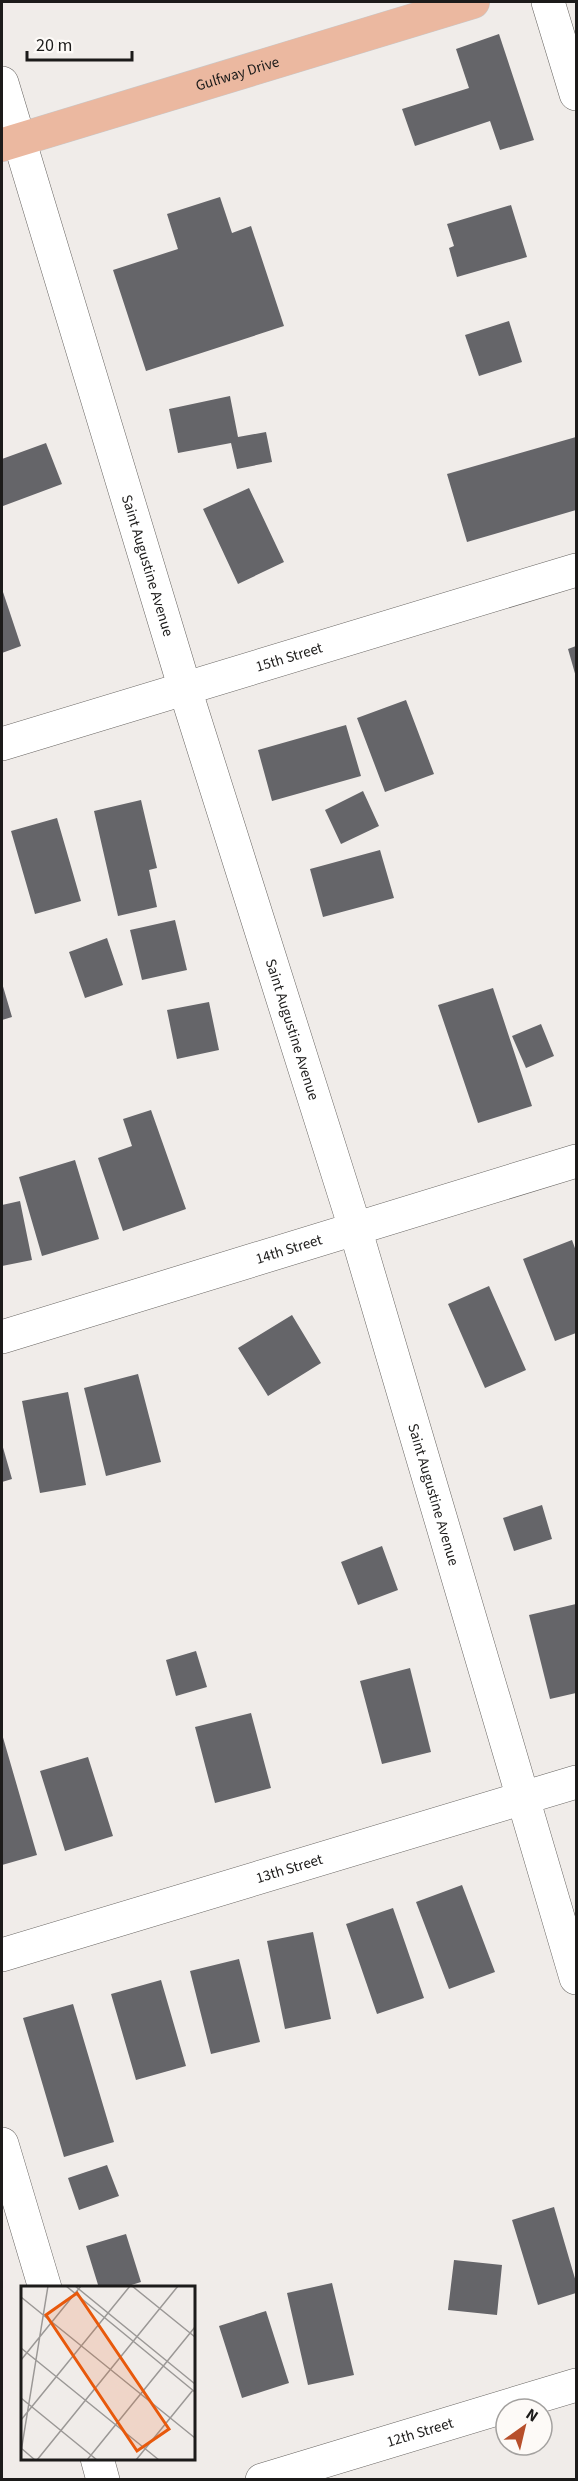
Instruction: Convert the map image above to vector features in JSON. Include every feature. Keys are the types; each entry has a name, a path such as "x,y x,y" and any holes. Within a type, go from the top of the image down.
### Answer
{"main road":[{"name":"Gulfway Drive","path":"10,142 473,2"}],"street":[{"path":"549,2 576,94"},
{"name":"Saint Augustine Avenue","path":"2,82 10,142 355,1228 576,1978"},
{"name":"15th Street","path":"2,744 576,570"},
{"name":"14th Street","path":"2,1337 576,1161"},
{"name":"13th Street","path":"2,1955 576,1782"},
{"path":"2,2144 44,2286"},
{"name":"12th Street","path":"262,2480 576,2385"},
{"path":"98,2460 103,2480"}],"building":[{"path":"499,34 534,140 500,150 490,121 415,146 402,109 469,88 456,49"},
{"path":"220,197 232,233 251,226 284,326 146,371 113,270 178,249 167,214"},
{"path":"511,205 527,257 457,277 449,248 454,246 447,224"},
{"path":"509,321 522,362 479,376 465,335"},
{"path":"230,396 238,437 266,432 272,462 237,469 231,443 178,453 169,409"},
{"path":"576,437 576,510 467,542 447,474"},
{"path":"46,443 62,484 3,506 2,459"},
{"path":"249,488 284,562 238,584 203,509"},
{"path":"2,589 21,646 2,653"},
{"path":"576,646 576,677 568,649"},
{"path":"406,700 434,774 385,792 357,718"},
{"path":"346,725 361,776 272,801 258,750"},
{"path":"363,791 379,826 341,844 325,810"},
{"path":"141,800 157,868 149,870 157,907 118,916 94,811"},
{"path":"57,818 81,901 35,914 11,831"},
{"path":"380,850 394,898 323,917 310,869"},
{"path":"175,920 187,970 142,980 130,930"},
{"path":"107,938 123,985 85,998 69,952"},
{"path":"2,983 12,1017 2,1020"},
{"path":"493,988 532,1106 478,1123 438,1005"},
{"path":"209,1002 219,1050 177,1059 167,1010"},
{"path":"541,1024 554,1056 526,1068 512,1036"},
{"path":"151,1110 186,1209 123,1231 98,1158 132,1146 123,1119"},
{"path":"75,1160 99,1239 42,1256 19,1177"},
{"path":"20,1201 32,1260 2,1266 2,1205"},
{"path":"572,1240 576,1251 576,1333 555,1341 523,1259"},
{"path":"489,1286 526,1370 485,1388 448,1304"},
{"path":"292,1315 321,1363 268,1396 238,1348"},
{"path":"138,1374 161,1462 106,1476 84,1388"},
{"path":"68,1392 86,1485 40,1493 22,1401"},
{"path":"2,1444 12,1479 2,1482"},
{"path":"542,1505 552,1539 514,1551 503,1518"},
{"path":"382,1546 398,1590 358,1605 341,1562"},
{"path":"576,1604 576,1693 550,1699 529,1615"},
{"path":"196,1651 207,1687 176,1696 166,1660"},
{"path":"410,1668 431,1752 382,1764 360,1681"},
{"path":"251,1713 271,1788 215,1803 195,1727"},
{"path":"2,1734 37,1855 2,1865"},
{"path":"88,1757 113,1836 65,1851 40,1771"},
{"path":"462,1885 495,1972 449,1989 416,1902"},
{"path":"393,1908 424,1998 377,2014 346,1924"},
{"path":"313,1932 331,2019 285,2029 267,1941"},
{"path":"239,1959 260,2042 211,2054 190,1971"},
{"path":"161,1980 186,2066 136,2080 111,1994"},
{"path":"73,2004 114,2142 64,2157 23,2018"},
{"path":"107,2165 119,2196 79,2210 68,2178"},
{"path":"554,2207 576,2282 576,2293 538,2305 512,2220"},
{"path":"126,2234 141,2282 128,2286 98,2286 86,2246"},
{"path":"454,2260 502,2265 497,2315 448,2310"},
{"path":"332,2283 354,2375 308,2385 287,2293"},
{"path":"266,2311 289,2383 242,2398 219,2326"}]}
